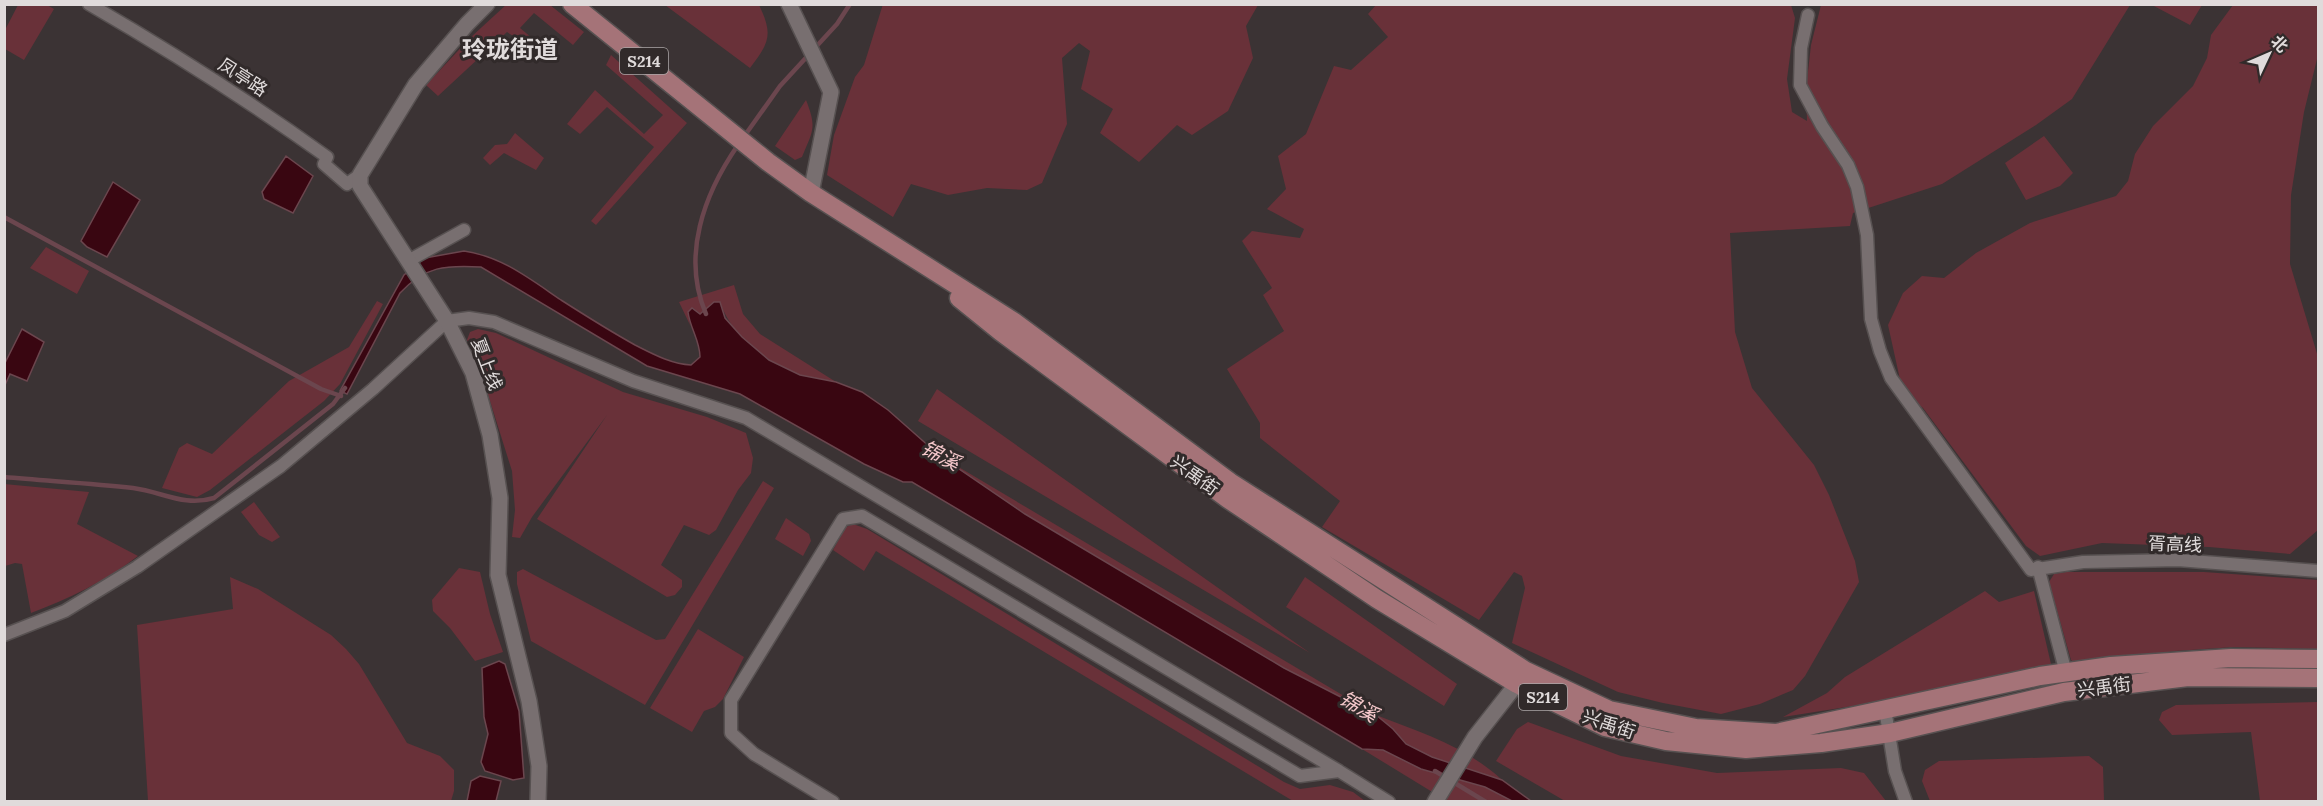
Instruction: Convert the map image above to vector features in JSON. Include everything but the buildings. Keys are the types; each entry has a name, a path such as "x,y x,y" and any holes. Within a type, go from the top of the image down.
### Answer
{"main road":[{"name":"S214","path":"572,4 713,120 811,193"},
{"name":"兴禹街","path":"811,193 1013,321 1230,482 1521,678 1605,727 1666,741 1746,750 1821,743 1890,733 2064,692 2188,677 2319,678"},
{"name":"兴禹街","path":"1521,678 1609,710 1696,728 1776,733 1885,709 2111,666 2231,658 2319,659"}],"street":[{"name":"凤亭路","path":"88,4 170,51 255,105 327,157 324,164 347,184 360,175"},
{"path":"360,175 416,84 487,4"},
{"path":"789,4 831,92 811,193"},
{"path":"1808,15 1801,48 1800,85 1822,126 1848,165 1857,187 1867,235 1871,319 1880,351 1891,378 2034,569 2066,673"},
{"name":"夏上线","path":"360,175 360,186 447,321 473,373 490,435 500,498 498,575 529,701 539,766 538,801"},
{"path":"408,261 464,230"},
{"path":"4,635 65,611 137,567 281,466 373,389 447,321 469,318 494,322 633,381 746,418 1389,801"},
{"path":"833,801 754,754 731,733 731,700 843,519 862,516 1300,776 1339,771"},
{"name":"胥高线","path":"2034,569 2083,561 2178,560 2319,571"},
{"path":"1435,801 1468,749 1521,678"},
{"path":"1885,709 1895,771 1906,801"}],"shaded area":[{"path":"507,4 550,5 584,32 573,45 534,13 520,28 532,38 527,45 507,32 438,96 426,85 470,38"},
{"path":"883,4 1258,5 1246,26 1253,58 1228,111 1192,135 1177,125 1139,162 1100,133 1113,109 1081,89 1090,51 1079,43 1062,58 1067,124 1042,183 1027,190 987,188 948,195 911,184 893,217 827,175 834,135 855,77 864,65"},
{"path":"2152,4 2202,5 2190,25"},
{"path":"18,5 47,5 54,9 24,60 5,49 5,30"},
{"path":"665,5 759,5 768,31 762,51 750,68"},
{"path":"1376,5 1791,5 1795,18 1787,79 1792,112 1807,121 1806,89 1811,45 1821,5 2130,5 2072,99 2036,125 1942,184 1853,213 1850,226 1730,233 1735,332 1752,388 1814,465 1829,495 1855,561 1859,582 1805,676 1793,690 1760,704 1721,714 1618,692 1512,643 1525,588 1522,576 1514,572 1479,620 1322,527 1340,501 1260,438 1260,423 1227,369 1284,331 1263,295 1272,288 1242,241 1252,231 1300,238 1304,229 1267,209 1286,189 1278,156 1306,134 1334,66 1351,70 1388,37 1368,14"},
{"path":"2233,5 2318,5 2318,55 2304,112 2291,195 2290,264 2318,357 2318,530 2290,554 2209,547 2102,543 2040,556 2026,546 1923,408 1903,393 1888,325 1903,293 1922,276 1944,278 1976,253 2030,223 2116,196 2128,181 2135,154 2153,126 2193,86 2207,58 2211,35"},
{"path":"611,55 687,123 596,225 591,221 654,147 607,107 580,134 567,124 595,90 644,134 663,115 606,65"},
{"path":"806,100 812,117 812,129 802,157 795,160 775,146"},
{"path":"515,133 544,158 536,170 504,153 490,165 483,158 495,145 507,144"},
{"path":"2044,136 2073,173 2060,186 2026,200 2005,163"},
{"path":"286,156 313,176 293,213 264,199 262,192"},
{"path":"113,182 140,200 107,257 87,247 81,241"},
{"path":"46,247 89,271 77,294 30,268"},
{"path":"464,251 503,263 635,345 676,363 691,365 700,357 688,312 692,308 700,314 714,302 720,302 725,318 742,337 769,360 800,375 836,382 862,392 888,410 940,456 1025,514 1284,668 1376,715 1406,744 1432,757 1502,780 1531,801 1512,801 1485,787 1421,769 1383,750 1362,749 912,482 903,482 864,464 740,394 647,366 481,267 457,266 437,269 427,272 409,284 400,293 347,394 340,391 404,275 425,258"},
{"path":"734,285 743,314 760,334 836,382 800,375 763,356 732,326 720,302 714,302 700,314 693,308 688,312 690,325 679,302"},
{"path":"377,301 383,304 340,384 324,401 210,490 197,497 162,488 179,448 187,443 212,454 289,381 349,347"},
{"path":"22,329 44,342 27,381 10,374 5,385 5,363"},
{"path":"478,329 496,333 623,392 707,417 746,433 753,458 751,473 738,490 716,530 709,535 684,525 661,565 682,580 682,587 675,595 667,597 537,519 607,415 532,517 520,538 512,537 515,510 512,471 474,350 467,340 470,332"},
{"path":"937,389 1310,653 918,421"},
{"path":"940,456 1376,715 1284,668 1025,514"},
{"path":"763,481 774,488 645,705 531,641 517,584 517,572 523,569 656,640 665,639"},
{"path":"4,484 89,492 77,524 138,556 86,589 31,613 22,564 15,563 5,566"},
{"path":"254,502 280,537 272,542 259,535 241,512"},
{"path":"786,518 809,534 811,541 803,556 775,539"},
{"path":"853,524 867,529 1284,782 1300,789 1330,785 1353,792 1365,801 1293,801 876,551 864,571 833,550 846,527"},
{"path":"459,568 480,572 490,614 503,652 475,661 450,628 433,611 432,600"},
{"path":"2066,572 2204,572 2318,580 2318,649 2234,647 2175,651 2077,665 2071,660 2049,582 2054,574"},
{"path":"230,577 258,589 331,635 346,649 359,664 407,743 440,756 454,770 454,791 451,801 148,801 137,625 233,609"},
{"path":"1305,577 1457,684 1444,706 1286,607"},
{"path":"1985,591 1999,602 2034,591 2051,664 1872,703 1783,717 1827,693 1845,677"},
{"path":"698,629 744,657 723,699 715,707 704,711 692,732 650,708"},
{"path":"499,661 505,664 519,711 524,778 513,780 485,771 481,762 488,734 484,717 482,668"},
{"path":"2318,702 2318,801 2260,801 2251,732 2172,735 2159,720 2162,712 2176,705"},
{"path":"1376,715 1458,749 1474,758 1502,780 1432,757 1406,744"},
{"path":"1528,722 1621,756 1717,773 1841,768 1864,773 1886,801 1565,801 1496,761 1517,729"},
{"path":"1362,749 1383,750 1421,769 1485,787 1512,801 1447,801"},
{"path":"2089,756 2103,767 2104,801 1930,801 1922,781 1925,770 1939,761"},
{"path":"480,776 501,781 496,801 467,801 471,781"}],"waterway":[{"name":"锦溪","path":"743,138 780,86 837,24 850,4"},
{"name":"锦溪","path":"706,314 699,292 696,270 696,248 700,226 715,184 738,145"},
{"path":"4,217 321,389 341,396"},
{"path":"4,477 133,488 183,500 214,498 333,404 345,388"},
{"name":"锦溪","path":"1435,771 1486,802"}],"district":[{"name":"玲珑街道","path":"510,49"}]}
